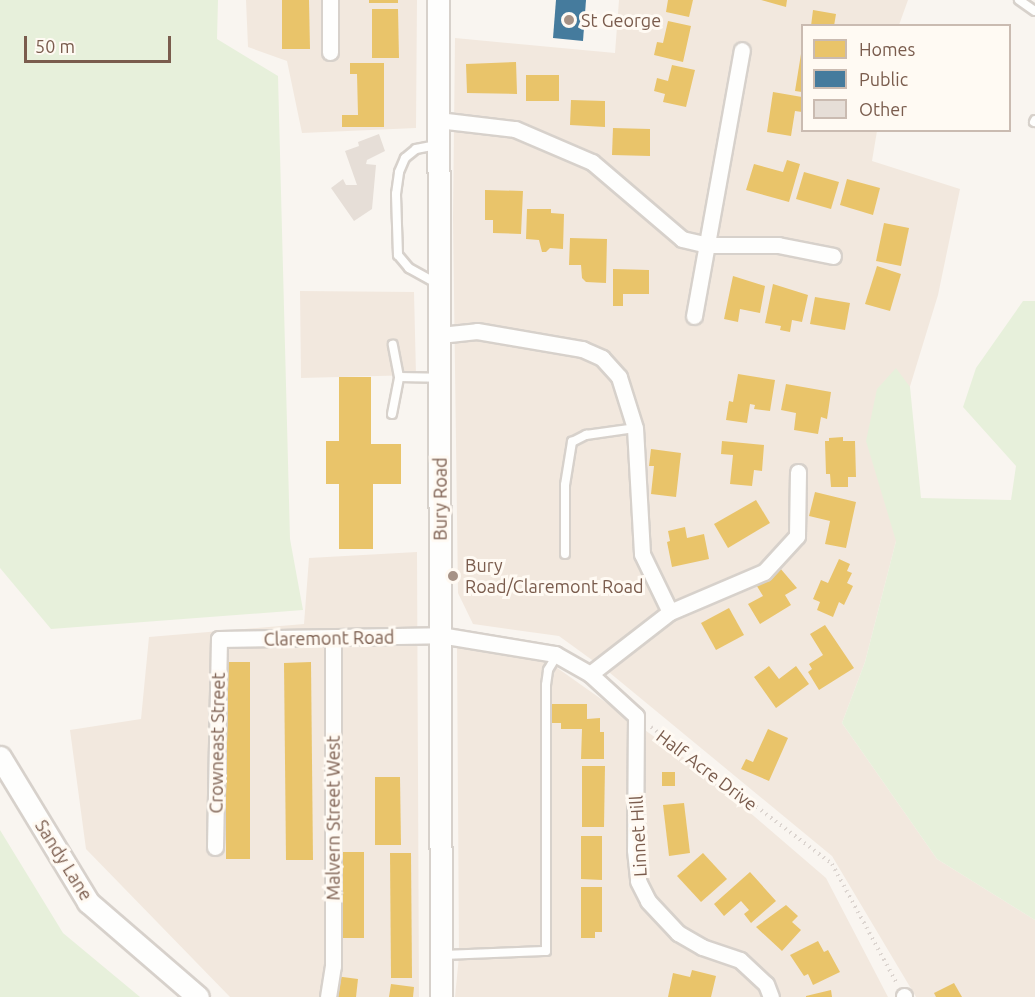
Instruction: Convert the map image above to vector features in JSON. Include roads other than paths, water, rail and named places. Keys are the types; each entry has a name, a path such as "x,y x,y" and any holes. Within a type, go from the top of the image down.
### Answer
{"main road":[{"name":"Bury Road","path":"438,0 441,997"},
{"name":"Sandy Lane","path":"0,757 88,902 198,997"}],"street":[{"path":"330,0 330,52"},
{"path":"694,316 742,50"},
{"path":"438,120 515,129 592,162 682,239 708,245 778,244 833,256"},
{"path":"440,335 477,331 582,349 602,358 619,377 635,428 642,554 670,612"},
{"path":"440,635 557,656 590,674 670,612 764,572 797,536 798,472"},
{"name":"Claremont Road","path":"219,639 440,635"},
{"name":"Malvern Street West","path":"328,997 333,966 333,638"},
{"name":"Crowneast Street","path":"215,847 219,639"},
{"name":"Linnet Hill","path":"590,674 636,716 635,849 638,881 648,901 678,933 702,946 740,960 766,984 771,997"}],"lane":[{"path":"1019,0 1035,11"},
{"path":"438,145 416,149 405,158 401,165 396,194 396,236 400,260 439,284"},
{"path":"392,414 399,377 393,345"},
{"path":"399,377 440,378"},
{"path":"565,554 565,485 572,442 585,435 635,428"},
{"path":"441,955 546,951 546,686 548,670 557,656"}],"place":[{"name":"St George","path":"569,20"},
{"name":"Bury Road/Claremont Road","path":"453,576"}]}
